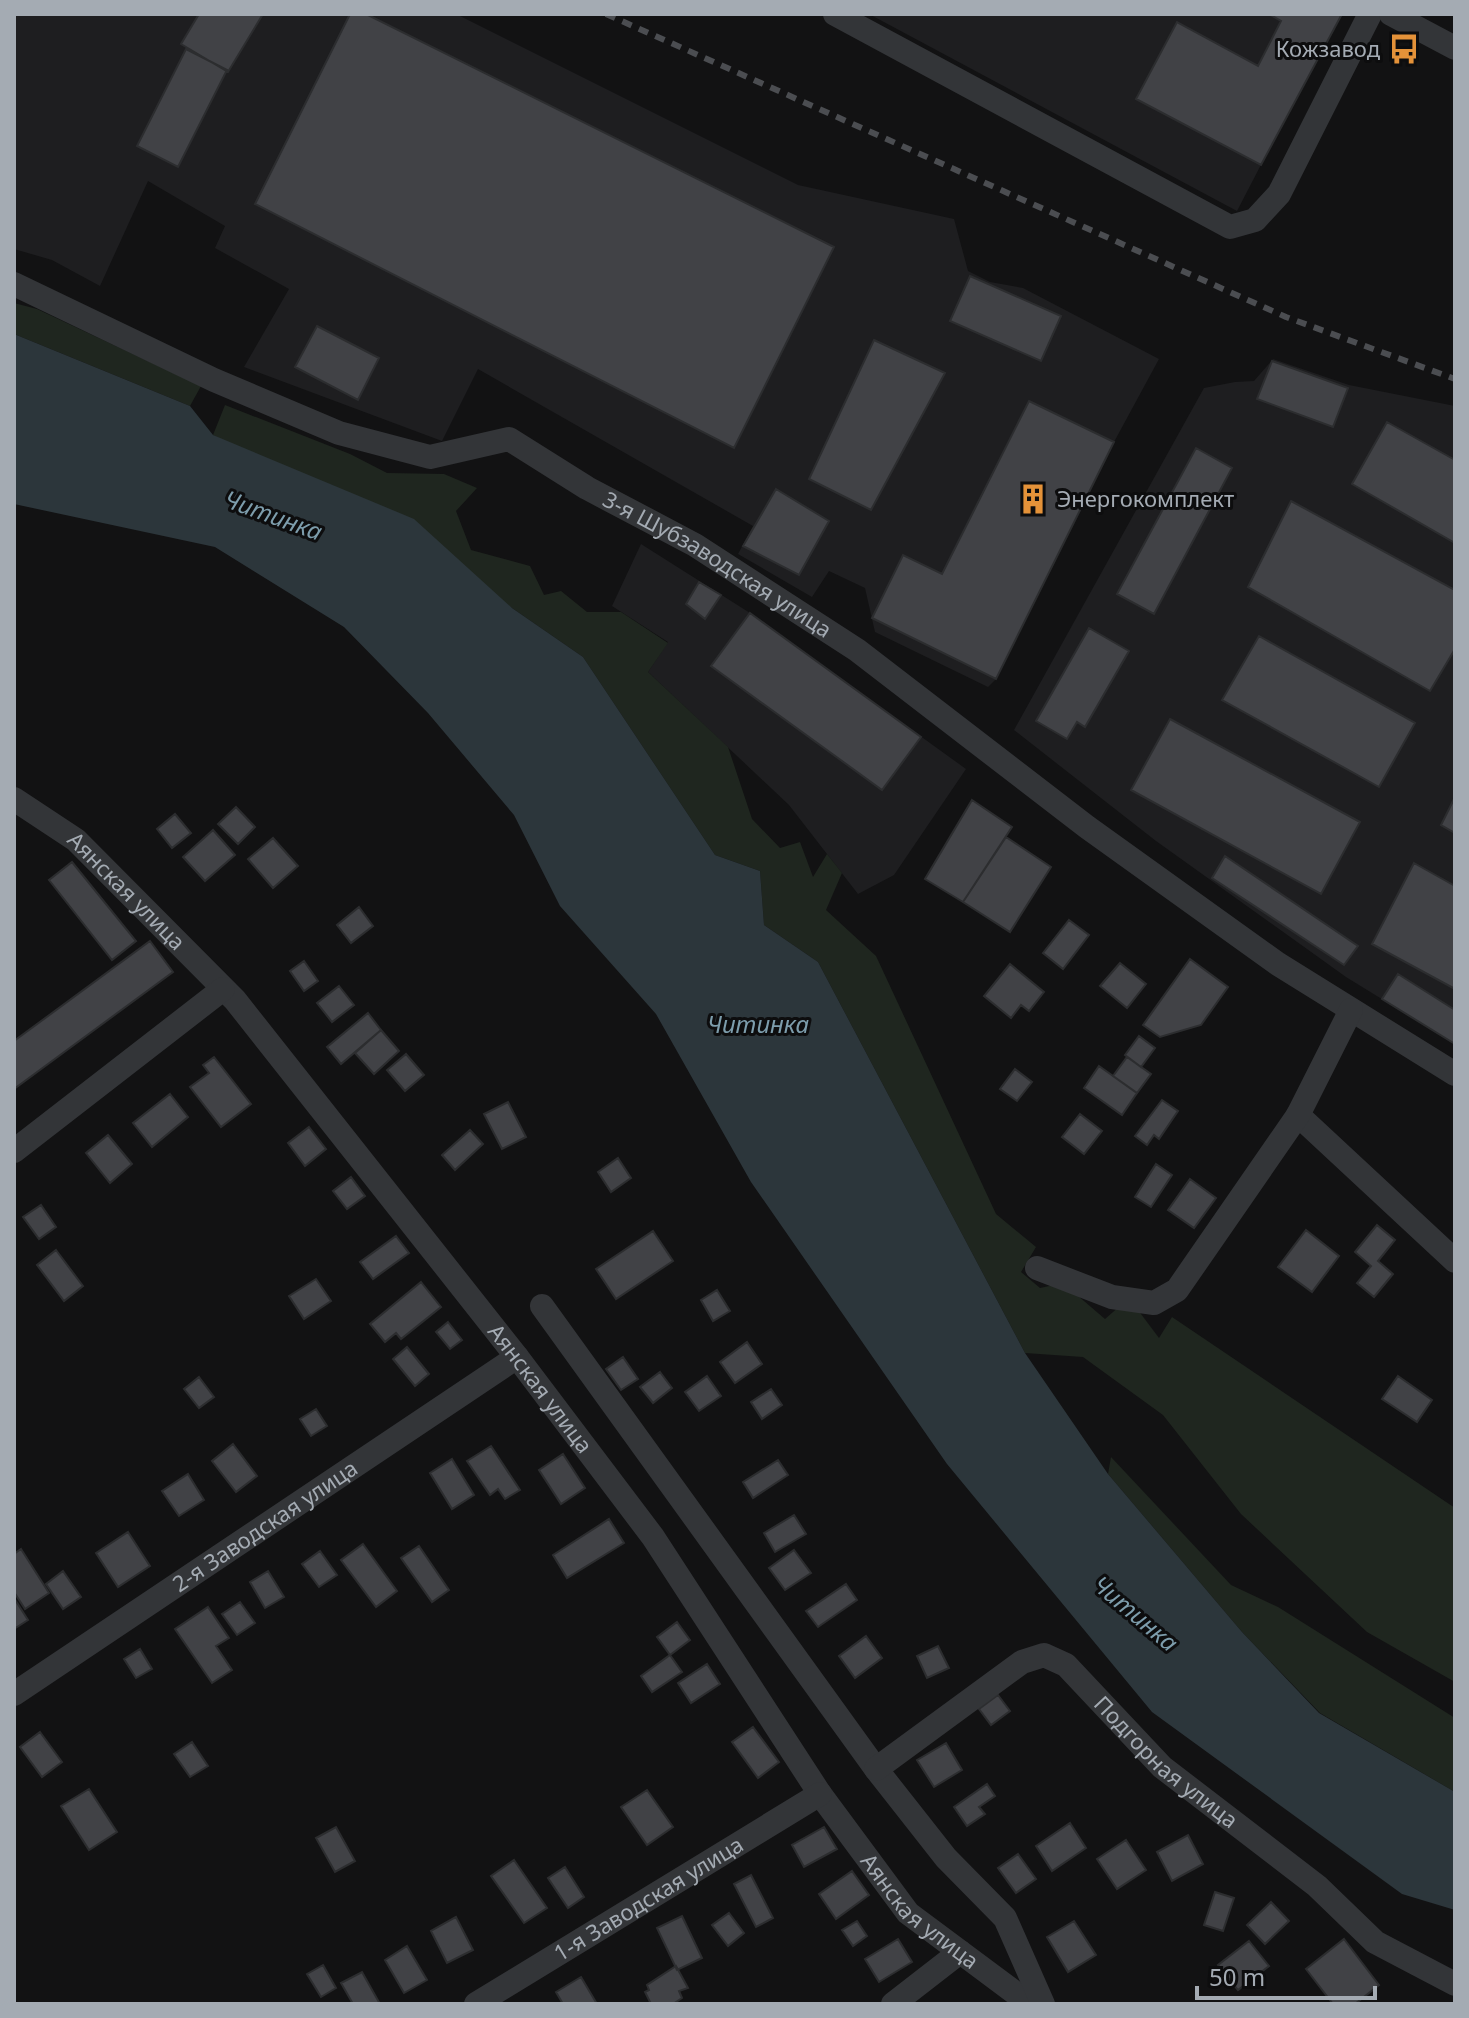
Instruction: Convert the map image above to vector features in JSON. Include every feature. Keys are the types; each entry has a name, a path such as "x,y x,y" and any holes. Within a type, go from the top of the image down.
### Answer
{"street":[{"path":"835,14 1230,227 1255,220 1279,194 1370,14"},
{"path":"1391,14 1455,48"},
{"name":"3-я Шубзаводская улица","path":"14,284 214,380 339,433 430,457 509,439 587,488 695,545 857,650 1097,835 1278,964 1455,1074"},
{"name":"Аянская улица","path":"14,799 76,840 223,989 363,1159 653,1537 820,1794 908,1913 1030,2004"},
{"path":"14,1151 223,989"},
{"path":"1037,1268 1112,1297 1154,1303 1177,1290 1298,1115 1351,1010"},
{"path":"1298,1115 1455,1261"},
{"path":"542,1306 876,1769 946,1858 1005,1918 1043,2004"},
{"name":"2-я Заводская улица","path":"14,1694 517,1357"},
{"name":"Подгорная улица","path":"876,1769 1022,1662 1044,1655 1066,1665 1162,1767 1317,1886 1375,1942 1455,1984"},
{"name":"1-я Заводская улица","path":"476,2004 820,1794"},
{"path":"893,2004 960,1952"}],"shaded area":[{"path":"14,14 456,14 798,185 954,219 968,271 990,282 1023,288 1159,359 1114,442 996,679 988,687 875,632 865,588 829,571 812,597 738,554 753,526 478,369 442,441 244,367 289,289 215,248 225,226 148,181 100,286 52,260 14,249"},
{"path":"869,14 1339,14 1237,211"},
{"path":"14,303 37,309 201,386 190,406 14,334"},
{"path":"1273,359 1349,385 1455,406 1455,1044 1346,977 1156,841 1014,730 1204,388 1254,381"},
{"path":"225,405 350,454 387,473 444,474 477,488 456,511 471,550 530,566 544,595 561,591 587,612 621,612 668,643 648,672 728,747 752,819 780,848 800,842 813,877 827,854 842,873 826,910 876,956 996,1214 1036,1247 1021,1272 1040,1288 1063,1283 1105,1319 1129,1298 1159,1338 1172,1317 1455,1508 1455,1682 1367,1632 1241,1514 1163,1415 1083,1357 1025,1353 818,962 764,925 760,871 715,855 583,657 512,608 213,435"},
{"path":"641,544 750,613 966,769 894,875 858,894 789,805 648,672 668,642 612,606"},
{"path":"1111,1457 1231,1585 1278,1607 1455,1718 1455,1792 1320,1713 1242,1632 1108,1474"}],"water":[{"name":"Читинка","path":"14,334 190,406 213,435 414,519 512,608 583,657 715,855 760,871 764,925 818,962 1025,1353 1108,1474 1242,1632 1319,1713 1455,1792 1455,1910 1402,1894 1152,1712 947,1464 751,1182 656,1014 560,906 514,815 428,713 344,627 215,547 14,504"}],"building":[{"path":"199,14 263,14 228,72 181,44"},
{"path":"350,14 366,14 834,247 734,448 255,204"},
{"path":"1269,14 1342,14 1261,165 1136,99 1177,22 1258,66 1281,21"},
{"path":"186,49 227,70 178,167 137,146"},
{"path":"970,276 1061,316 1041,361 950,321"},
{"path":"317,326 379,358 358,400 295,367"},
{"path":"874,340 945,373 871,510 809,479"},
{"path":"1272,361 1348,388 1333,427 1257,399"},
{"name":"Энергокомплект","path":"1029,401 1114,442 996,679 872,618 903,555 942,574"},
{"path":"1387,422 1455,460 1455,543 1352,484"},
{"path":"1196,448 1232,468 1154,614 1117,594"},
{"path":"776,489 829,521 799,575 743,546"},
{"path":"1291,501 1455,590 1455,649 1430,691 1248,587"},
{"path":"699,582 721,595 705,619 686,604"},
{"path":"750,613 921,737 882,790 711,666"},
{"path":"1089,628 1129,651 1085,727 1077,722 1067,739 1036,721"},
{"path":"1259,636 1415,723 1379,787 1222,700"},
{"path":"1170,719 1360,822 1321,894 1131,790"},
{"path":"1455,797 1455,833 1441,825"},
{"path":"972,800 1012,827 963,902 925,879"},
{"path":"236,807 255,827 238,844 218,824"},
{"path":"175,814 191,833 172,848 157,829"},
{"path":"213,830 235,855 205,881 183,857"},
{"path":"1006,837 1051,867 1010,932 963,902"},
{"path":"273,838 298,866 273,888 248,859"},
{"path":"1225,856 1358,946 1344,965 1212,878"},
{"path":"72,862 136,941 112,960 49,880"},
{"path":"1414,863 1455,886 1455,989 1372,944"},
{"path":"359,907 373,926 351,943 337,925"},
{"path":"1069,920 1089,935 1063,969 1043,953"},
{"path":"150,941 173,972 14,1089 14,1041"},
{"path":"1190,959 1228,987 1201,1025 1160,1037 1143,1025"},
{"path":"304,961 318,981 304,991 290,971"},
{"path":"1120,963 1146,984 1127,1008 1100,986"},
{"path":"1010,964 1044,992 1029,1011 1021,1005 1011,1018 984,996"},
{"path":"1398,974 1455,1010 1455,1044 1382,999"},
{"path":"339,986 354,1005 332,1022 317,1003"},
{"path":"368,1013 381,1030 341,1064 327,1047"},
{"path":"381,1030 399,1051 374,1074 355,1053"},
{"path":"1139,1036 1155,1048 1141,1067 1125,1055"},
{"path":"406,1054 424,1075 405,1091 387,1070"},
{"path":"214,1057 251,1104 221,1127 190,1087 209,1073 203,1065"},
{"path":"1127,1057 1151,1074 1137,1093 1113,1076"},
{"path":"1099,1066 1137,1093 1122,1115 1084,1088"},
{"path":"1015,1069 1032,1082 1017,1101 1000,1089"},
{"path":"170,1094 188,1117 152,1147 133,1123"},
{"path":"1162,1100 1178,1111 1159,1139 1154,1135 1147,1145 1135,1136"},
{"path":"508,1102 526,1137 502,1149 484,1114"},
{"path":"1080,1114 1102,1131 1084,1154 1062,1137"},
{"path":"309,1127 326,1149 305,1166 288,1143"},
{"path":"470,1130 483,1144 455,1170 442,1155"},
{"path":"108,1135 132,1164 110,1183 86,1153"},
{"path":"618,1158 631,1178 611,1192 598,1172"},
{"path":"1156,1164 1172,1175 1151,1207 1135,1197"},
{"path":"351,1177 365,1196 347,1209 333,1191"},
{"path":"1190,1179 1216,1198 1194,1228 1168,1210"},
{"path":"41,1205 56,1227 39,1239 23,1217"},
{"path":"1377,1225 1395,1240 1378,1261 1393,1274 1374,1297 1357,1283 1371,1266 1355,1252"},
{"path":"1306,1230 1339,1256 1312,1292 1278,1267"},
{"path":"653,1231 673,1261 616,1299 596,1269"},
{"path":"396,1236 409,1253 373,1279 360,1262"},
{"path":"56,1250 83,1286 64,1301 37,1265"},
{"path":"316,1279 331,1301 304,1319 289,1296"},
{"path":"421,1282 441,1307 401,1339 396,1333 385,1342 370,1324"},
{"path":"717,1290 730,1311 713,1321 701,1300"},
{"path":"448,1322 462,1340 450,1349 436,1332"},
{"path":"747,1342 762,1364 735,1383 720,1362"},
{"path":"407,1347 429,1374 415,1386 393,1359"},
{"path":"623,1357 638,1379 621,1390 606,1369"},
{"path":"660,1372 672,1388 653,1403 640,1387"},
{"path":"707,1376 721,1396 699,1411 685,1392"},
{"path":"1398,1376 1432,1400 1417,1422 1382,1399"},
{"path":"199,1377 214,1397 199,1408 184,1389"},
{"path":"771,1389 782,1405 762,1419 751,1402"},
{"path":"316,1409 327,1426 311,1436 300,1419"},
{"path":"233,1444 257,1476 236,1492 212,1461"},
{"path":"491,1446 520,1490 505,1499 498,1489 490,1495 467,1461"},
{"path":"563,1454 585,1488 561,1504 539,1470"},
{"path":"452,1459 474,1495 452,1509 430,1473"},
{"path":"778,1460 788,1475 753,1498 743,1482"},
{"path":"188,1474 204,1500 179,1516 162,1491"},
{"path":"794,1515 806,1534 775,1552 764,1533"},
{"path":"609,1519 624,1543 567,1578 553,1555"},
{"path":"128,1532 150,1566 118,1587 96,1553"},
{"path":"363,1544 397,1591 376,1607 341,1560"},
{"path":"419,1546 449,1590 432,1602 401,1558"},
{"path":"21,1549 49,1593 25,1609 14,1592 14,1554"},
{"path":"794,1550 811,1573 785,1590 769,1568"},
{"path":"320,1551 337,1575 319,1587 302,1564"},
{"path":"63,1571 81,1597 63,1609 46,1584"},
{"path":"268,1571 284,1597 265,1608 250,1582"},
{"path":"846,1584 857,1600 818,1627 806,1611"},
{"path":"14,1598 28,1620 14,1629"},
{"path":"240,1602 255,1623 237,1635 222,1614"},
{"path":"208,1607 229,1638 216,1646 232,1670 212,1683 175,1629"},
{"path":"677,1622 690,1640 670,1655 657,1637"},
{"path":"866,1636 882,1658 855,1678 839,1656"},
{"path":"938,1646 949,1668 927,1678 917,1656"},
{"path":"140,1649 152,1669 136,1678 124,1659"},
{"path":"670,1655 682,1672 652,1692 641,1676"},
{"path":"707,1664 720,1684 691,1703 678,1683"},
{"path":"998,1695 1010,1711 991,1725 979,1709"},
{"path":"753,1727 779,1762 758,1778 732,1742"},
{"path":"40,1732 62,1762 42,1777 20,1747"},
{"path":"192,1742 208,1766 190,1777 174,1754"},
{"path":"946,1743 962,1770 934,1787 917,1760"},
{"path":"987,1784 995,1796 979,1807 985,1814 967,1826 954,1807"},
{"path":"89,1789 117,1832 89,1850 61,1806"},
{"path":"647,1790 673,1827 647,1845 621,1807"},
{"path":"1070,1823 1086,1848 1052,1871 1036,1846"},
{"path":"336,1827 355,1861 335,1872 316,1838"},
{"path":"824,1827 837,1849 804,1867 792,1845"},
{"path":"1188,1835 1203,1864 1172,1881 1157,1852"},
{"path":"1126,1840 1146,1870 1117,1889 1097,1859"},
{"path":"1018,1854 1036,1879 1016,1893 998,1868"},
{"path":"514,1860 547,1908 524,1923 491,1876"},
{"path":"565,1867 584,1897 568,1908 548,1878"},
{"path":"852,1871 869,1895 836,1919 819,1894"},
{"path":"751,1875 773,1918 756,1927 734,1884"},
{"path":"1215,1892 1234,1898 1223,1931 1204,1925"},
{"path":"1271,1902 1289,1921 1265,1944 1247,1925"},
{"path":"729,1913 744,1933 728,1946 712,1925"},
{"path":"682,1916 702,1958 677,1970 657,1928"},
{"path":"456,1917 473,1950 447,1963 431,1931"},
{"path":"857,1921 867,1936 853,1946 842,1930"},
{"path":"1074,1921 1096,1955 1068,1972 1047,1937"},
{"path":"898,1939 912,1962 879,1982 865,1959"},
{"path":"1344,1939 1379,1985 1355,2004 1333,2004 1306,1969"},
{"path":"1249,1941 1269,1966 1238,1990 1218,1965"},
{"path":"407,1946 427,1980 404,1993 385,1960"},
{"path":"323,1965 336,1988 321,1997 307,1974"},
{"path":"676,1966 688,1988 679,1991 682,1998 673,2004 651,2004 645,1992 649,1990 647,1985"},
{"path":"362,1972 380,2004 353,2004 341,1983"},
{"path":"581,1977 597,2004 563,2004 556,1992"}],"railway":[{"path":"606,14 1286,317 1455,379"}],"place":[{"name":"Кожзавод","path":"1404,49"},
{"name":"Энергокомплект","path":"1033,499"}]}
